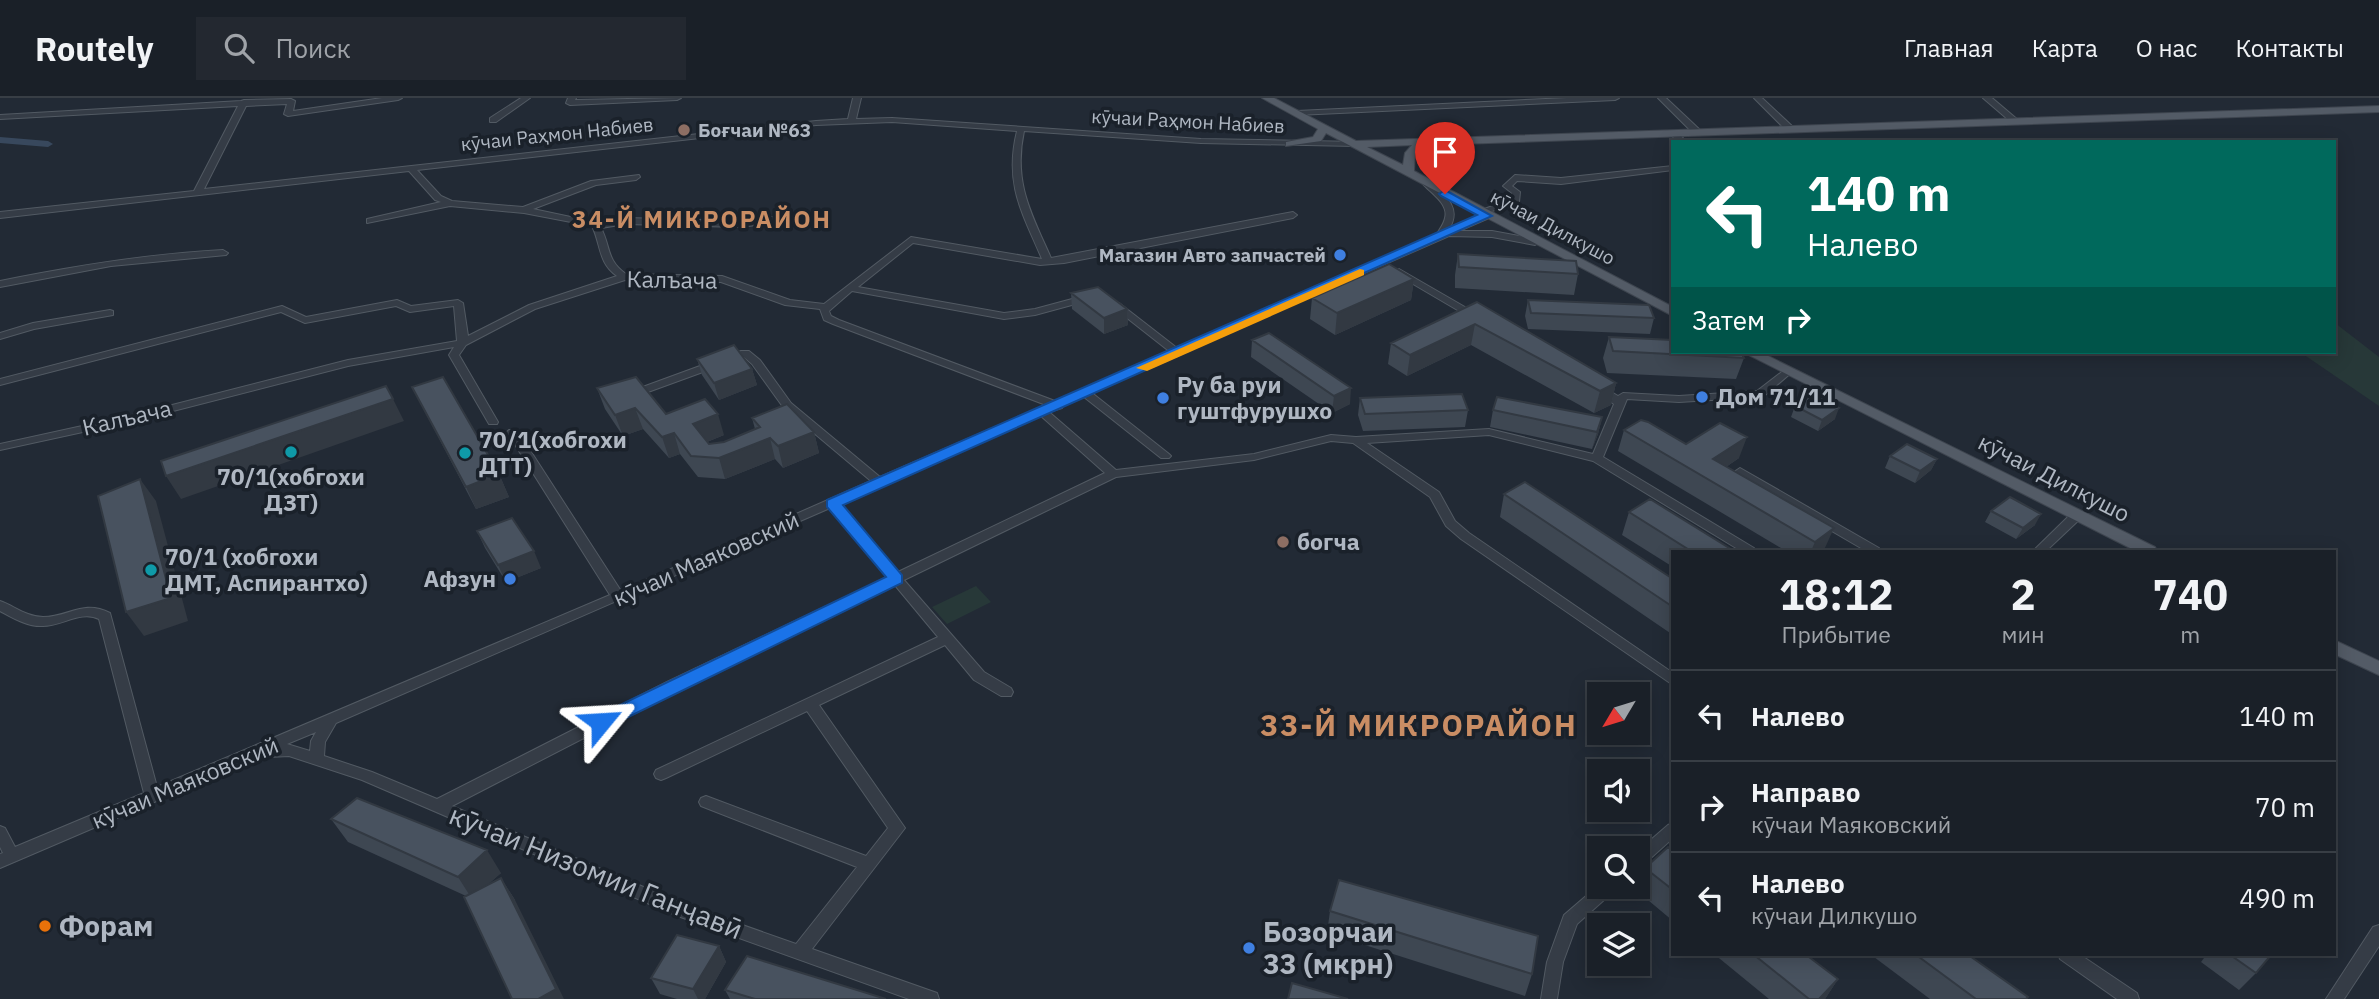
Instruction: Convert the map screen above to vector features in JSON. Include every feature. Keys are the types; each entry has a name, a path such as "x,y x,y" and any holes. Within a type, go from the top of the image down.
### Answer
{"main road":[{"name":"кӯчаи Дилкушо","path":"1267,98 1535,242 1671,311"},
{"name":"кӯчаи Раҳмон Набиев","path":"1356,144 2379,109"},
{"path":"1290,144 1317,139 1324,127"},
{"path":"1409,174 1407,157 1410,150 1433,140"},
{"name":"кӯчаи Дилкушо","path":"1754,354 2147,550"},
{"path":"2336,647 2379,669"}],"street":[{"path":"0,117 291,101 288,114 398,98"},
{"path":"493,120 526,98"},
{"path":"572,98 570,103 677,98"},
{"path":"852,122 857,98"},
{"path":"1297,113 1615,98"},
{"path":"1662,98 1696,131"},
{"path":"1758,98 1789,128"},
{"path":"1987,98 2014,120"},
{"path":"198,192 244,102"},
{"name":"кӯчаи Раҳмон Набиев","path":"0,215 816,123 892,120 1290,144 1356,144"},
{"path":"1021,129 1014,153 1015,185 1048,261"},
{"path":"1674,133 1680,140"},
{"path":"1483,214 1516,200 1516,192 1507,186 1515,178 1561,181 1671,167"},
{"path":"411,169 439,198 450,203"},
{"path":"524,210 594,183 636,177"},
{"path":"1427,184 1448,203 1452,214 1449,225 1441,235"},
{"path":"370,221 450,203 524,210 597,226 626,221 740,224 771,220 819,223"},
{"name":"кӯчаи Маяковский","path":"6,859 330,722 1058,406 1383,263 1483,214"},
{"path":"1058,406 836,322 827,318 824,311 911,240 1004,257 1048,261 1293,215"},
{"path":"597,226 603,237 603,256 609,268 624,277"},
{"path":"1441,235 1492,234 1535,242"},
{"path":"0,284 108,262 159,255 223,253"},
{"path":"1383,263 1489,325"},
{"name":"Калъача","path":"0,447 138,417 348,363 462,343 532,307 624,277 722,279 788,303 826,307"},
{"path":"850,288 1004,316 1104,298 1178,353"},
{"path":"0,382 282,309 305,320 397,303 410,309 458,303 462,343 454,355 493,422"},
{"path":"0,336 33,326 110,313"},
{"path":"617,400 746,354 756,362 787,405 880,483"},
{"path":"1597,458 1623,396 1635,394 1679,399 1760,394 1787,371"},
{"path":"1584,381 1619,402"},
{"path":"1086,393 1165,456"},
{"path":"1043,412 1113,474"},
{"path":"513,432 618,597"},
{"path":"437,806 672,686 1113,474 1254,457 1331,438 1356,440 1489,432 1597,458 1748,550"},
{"path":"1356,440 1435,495 1450,523 1465,536 1671,679"},
{"path":"1740,472 1873,550"},
{"path":"833,504 979,676 1006,692"},
{"path":"2040,550 2077,514"},
{"path":"0,606 31,621 43,622 88,611 99,611 105,616 152,797"},
{"path":"661,774 948,638"},
{"path":"799,953 897,828 810,704"},
{"path":"317,760 318,741 330,722"},
{"name":"кӯчаи Низомии Ганҷавӣ","path":"262,751 289,750 367,776 681,910 931,999"},
{"path":"706,802 868,864"},
{"path":"0,832 6,859"},
{"path":"1650,850 1671,832"},
{"path":"1549,999 1555,962 1570,920 1594,899"},
{"path":"2334,999 2379,932"},
{"path":"2069,956 2131,999"}],"shaded area":[{"path":"2336,324 2379,357 2379,406 2303,354 2336,354"},
{"path":"976,586 991,602 947,624 932,607"}],"building":[{"path":"1458,254 1576,261 1578,274 1459,267"},
{"path":"1389,264 1414,279 1337,313 1312,298"},
{"path":"1098,287 1127,309 1104,318 1071,293"},
{"path":"1528,300 1649,305 1654,318 1531,313"},
{"path":"1477,302 1616,383 1600,391 1475,324 1410,355 1391,343"},
{"path":"1269,333 1351,388 1334,396 1252,340"},
{"path":"1609,337 1671,340 1671,354 1742,354 1744,358 1613,351"},
{"path":"734,345 752,369 714,383 697,359"},
{"name":"70/1(хобгохи ДТТ)","path":"443,377 499,474 466,487 412,387"},
{"path":"636,377 666,414 705,399 718,414 693,424 709,444 724,442 760,427 752,418 787,404 814,432 778,446 770,438 719,458 691,456 674,433 662,437 635,408 615,415 597,388"},
{"path":"386,386 393,399 166,476 161,461"},
{"path":"1462,394 1468,410 1365,414 1360,398"},
{"path":"1812,395 1839,408 1822,420 1795,406"},
{"path":"1497,397 1602,417 1597,432 1493,410"},
{"path":"1641,420 1686,444 1720,423 1747,437 1713,459 1834,528 1815,542 1624,430"},
{"path":"1907,444 1937,459 1920,471 1890,456"},
{"path":"140,479 171,598 126,612 98,496"},
{"path":"1525,482 1671,578 1671,606 1504,494"},
{"path":"2010,497 2041,514 2023,528 1991,511"},
{"path":"1650,499 1732,550 1689,550 1629,512"},
{"path":"512,518 534,551 498,565 477,531"},
{"path":"357,798 487,850 458,877 331,819"},
{"path":"1668,847 1671,849 1671,888 1650,872 1650,863"},
{"path":"501,878 556,989 538,999 512,999 464,897"},
{"path":"1339,880 1538,936 1532,974 1330,911"},
{"path":"677,935 719,946 693,989 651,978"},
{"path":"747,956 886,999 755,999 725,990"},
{"path":"1755,956 1808,956 1838,979 1819,999 1809,999"},
{"path":"1918,956 1970,956 2028,997 1976,999"},
{"path":"2232,956 2270,956 2256,973"},
{"path":"1292,983 1348,999 1288,999"}],"waterway":[{"path":"0,140 48,144"}],"slow traffic":[{"path":"1143,368 1360,273"}],"place":[{"name":"Боғчаи №63","path":"684,130"},
{"name":"Магазин Авто запчастей","path":"1340,255"},
{"name":"Дом 71/11","path":"1702,397"},
{"name":"Ру ба руи гуштфурушхо","path":"1163,398"},
{"name":"70/1(хобгохи ДЗТ)","path":"291,452"},
{"name":"70/1(хобгохи ДТТ)","path":"465,453"},
{"name":"богча","path":"1283,542"},
{"name":"70/1 (хобгохи ДМТ, Аспирантхо)","path":"151,570"},
{"name":"Афзун","path":"510,579"},
{"name":"Форам","path":"45,926"},
{"name":"Бозорчаи 33 (мкрн)","path":"1249,948"}],"district":[{"name":"34-Й МИКРОРАЙОН","path":"702,220"},
{"name":"33-Й МИКРОРАЙОН","path":"1419,726"}],"route":[{"path":"601,722 897,579 833,504 1486,216 1445,194"}]}
